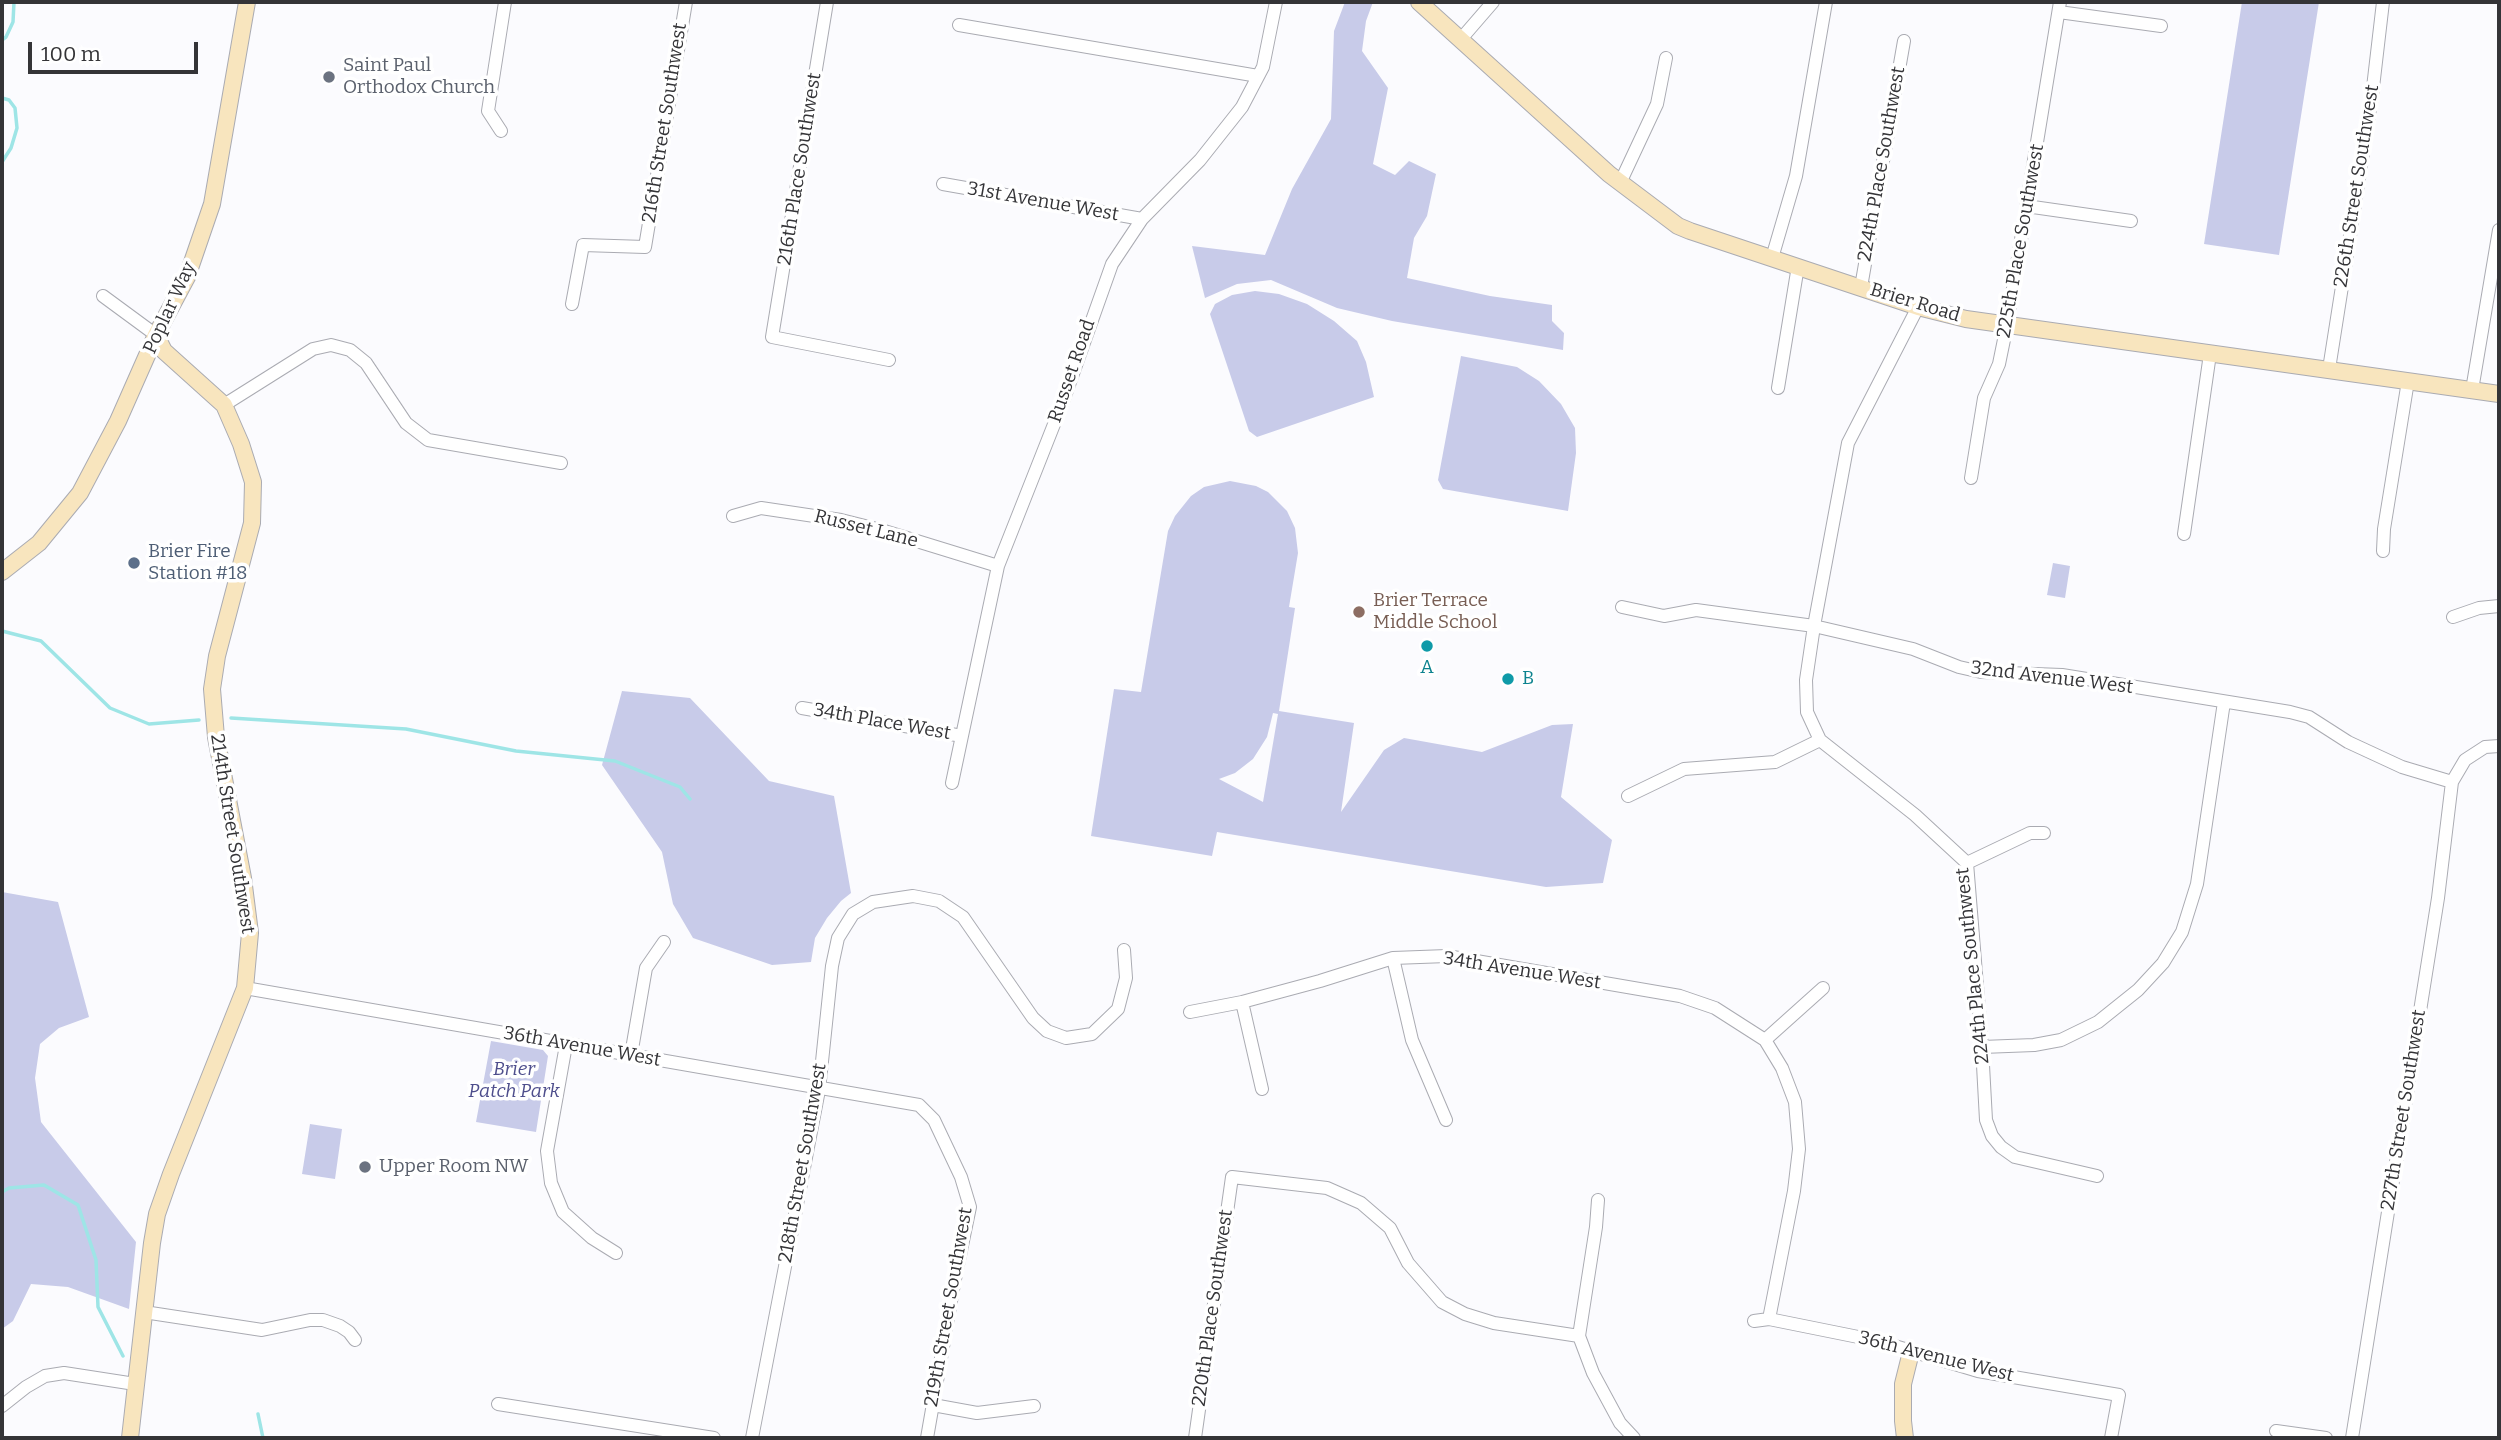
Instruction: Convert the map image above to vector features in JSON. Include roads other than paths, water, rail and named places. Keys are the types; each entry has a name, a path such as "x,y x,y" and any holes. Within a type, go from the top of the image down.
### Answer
{"main road":[{"name":"Poplar Way","path":"2,572 39,543 80,493 187,277 212,204 247,2"},
{"name":"Brier Road","path":"1419,2 1620,183 1678,226 1918,307 1966,319 2499,394"},
{"name":"214th Street Southwest","path":"130,1438 157,1214 245,988 250,933 243,878 216,737 212,689 217,656 252,523 253,482 241,443 224,405 164,351 156,335"},
{"path":"1905,1438 1903,1384 1911,1352"}],"street":[{"path":"501,131 488,111 505,2"},
{"name":"216th Street Southwest","path":"572,304 583,245 645,247 686,2"},
{"name":"216th Place Southwest","path":"827,2 772,337 889,360"},
{"name":"Russet Road","path":"952,783 998,566 1064,399 1112,264 1142,219 1208,150 1242,107 1265,60 1276,2"},
{"path":"1461,39 1493,2"},
{"path":"1772,258 1796,176 1826,2"},
{"name":"226th Street Southwest","path":"2329,369 2372,96 2383,2"},
{"path":"2060,7 2161,26"},
{"name":"225th Place Southwest","path":"1971,478 1984,398 1999,363 2007,325 2060,7"},
{"path":"959,25 1258,76"},
{"name":"224th Place Southwest","path":"1861,287 1904,41"},
{"path":"1620,183 1657,104 1666,58"},
{"name":"31st Avenue West","path":"943,184 1142,219"},
{"path":"2026,206 2131,221"},
{"path":"2472,390 2499,230"},
{"path":"1778,388 1798,267"},
{"path":"103,296 156,335"},
{"name":"224th Place Southwest","path":"1918,307 1848,443 1814,626 1806,680 1807,712 1820,740 1915,814 1967,863 1986,1120 1992,1136 2015,1157 2097,1176"},
{"path":"224,405 313,349 331,345 350,350 366,363 406,423 428,440 561,463"},
{"path":"2184,534 2210,354"},
{"path":"2383,551 2384,529 2408,382"},
{"name":"Russet Lane","path":"733,516 761,508 841,520 998,566"},
{"path":"2453,617 2479,608 2499,606"},
{"name":"32nd Avenue West","path":"1622,607 1664,615 1696,610 1814,626 1913,649 1959,667 1981,672 2062,675 2309,717 2348,742 2402,768 2452,782"},
{"path":"1982,1047 2034,1045 2061,1040 2098,1022 2138,990 2164,963 2182,932 2197,884 2224,702"},
{"name":"34th Place West","path":"802,708 962,736"},
{"path":"1628,796 1684,769 1775,762 1820,740"},
{"path":"2452,782 2465,760 2485,747 2499,746"},
{"name":"227th Street Southwest","path":"2352,1438 2438,898 2452,782"},
{"path":"1967,863 2030,833 2044,833"},
{"name":"218th Street Southwest","path":"751,1438 819,1090 832,966 838,938 853,914 873,902 913,896 939,901 962,917 1033,1018 1047,1031 1066,1038 1092,1034 1118,1009 1126,978 1124,950"},
{"path":"631,1055 646,968 664,942"},
{"name":"34th Avenue West","path":"1190,1012 1241,1002 1320,981 1393,958 1447,957 1680,996 1715,1009 1765,1040"},
{"path":"1393,958 1412,1040 1446,1119"},
{"name":"36th Avenue West","path":"245,988 819,1090 919,1105"},
{"path":"1769,1319 1794,1191 1799,1149 1795,1102 1782,1069 1765,1040 1822,988"},
{"path":"1241,1002 1262,1089"},
{"path":"566,1045 547,1151 551,1183 563,1212 592,1238 615,1253"},
{"name":"219th Street Southwest","path":"919,1105 934,1120 961,1177 970,1207 927,1438"},
{"name":"220th Place Southwest","path":"1195,1438 1232,1177 1327,1188 1360,1203 1390,1228 1408,1264 1442,1301 1465,1314 1494,1323 1579,1335"},
{"path":"1598,1200 1597,1224 1579,1335 1593,1373 1619,1423 1634,1438"},
{"path":"144,1312 262,1330 310,1320 323,1321 340,1326 355,1340"},
{"name":"36th Avenue West","path":"1754,1321 1769,1319 1878,1340 1978,1371 2119,1395 2111,1438"},
{"path":"2,1406 45,1376 64,1373 135,1384"},
{"path":"498,1404 714,1438"},
{"path":"933,1405 977,1413 1034,1406"},
{"path":"2276,1431 2326,1438"}],"waterway":[{"path":"2,40 13,22 14,2"},
{"path":"2,98 9,100 15,108 17,128 11,148 2,162"},
{"path":"2,631 41,641 110,708 149,724 199,720"},
{"path":"231,718 406,729 516,751 615,761 680,787 690,799"},
{"path":"2,1192 9,1188 44,1185 78,1205 96,1260 98,1307 123,1356"},
{"path":"258,1414 263,1438"}],"place":[{"name":"Saint Paul Orthodox Church","path":"329,77"},
{"name":"Brier Fire Station #18","path":"134,563"},
{"name":"Brier Terrace Middle School","path":"1359,612"},
{"name":"A","path":"1427,646"},
{"name":"B","path":"1508,679"},
{"name":"Upper Room NW","path":"365,1167"}],"park label":[{"name":"Brier Patch Park","path":"514,1081"}]}
